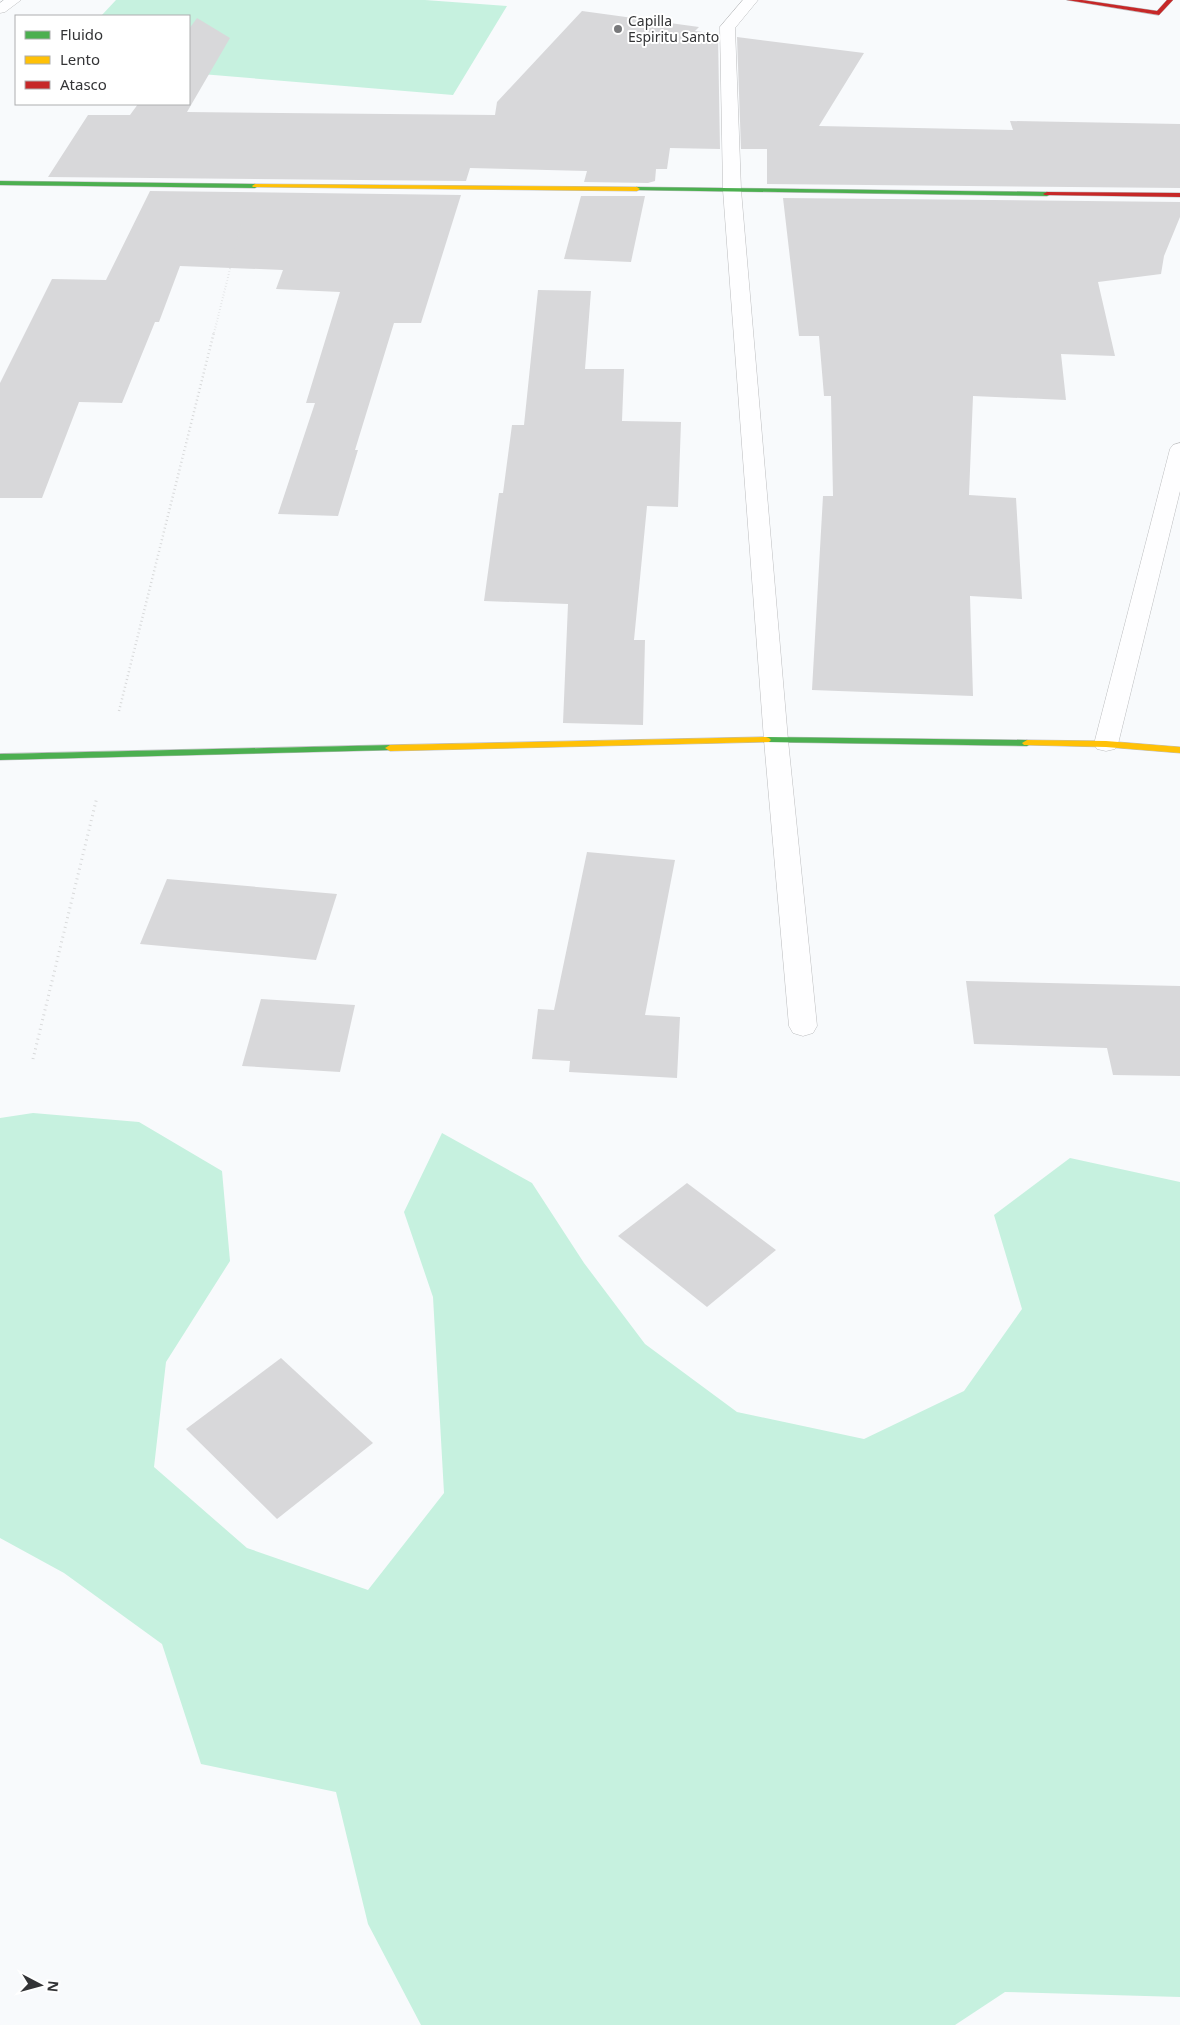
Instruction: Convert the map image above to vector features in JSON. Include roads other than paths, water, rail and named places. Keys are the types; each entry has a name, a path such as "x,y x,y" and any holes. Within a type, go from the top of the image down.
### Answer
{"street":[{"path":"0,9 14,0"},
{"path":"750,0 727,27 732,190 776,740 803,1026"},
{"path":"1070,0 1159,13 1170,0"},
{"path":"0,183 1180,194"},
{"path":"1106,744 1180,449"},
{"path":"0,757 776,740 1106,744 1180,750"}],"place":[{"name":"Capilla Espiritu Santo","path":"618,29"}]}
